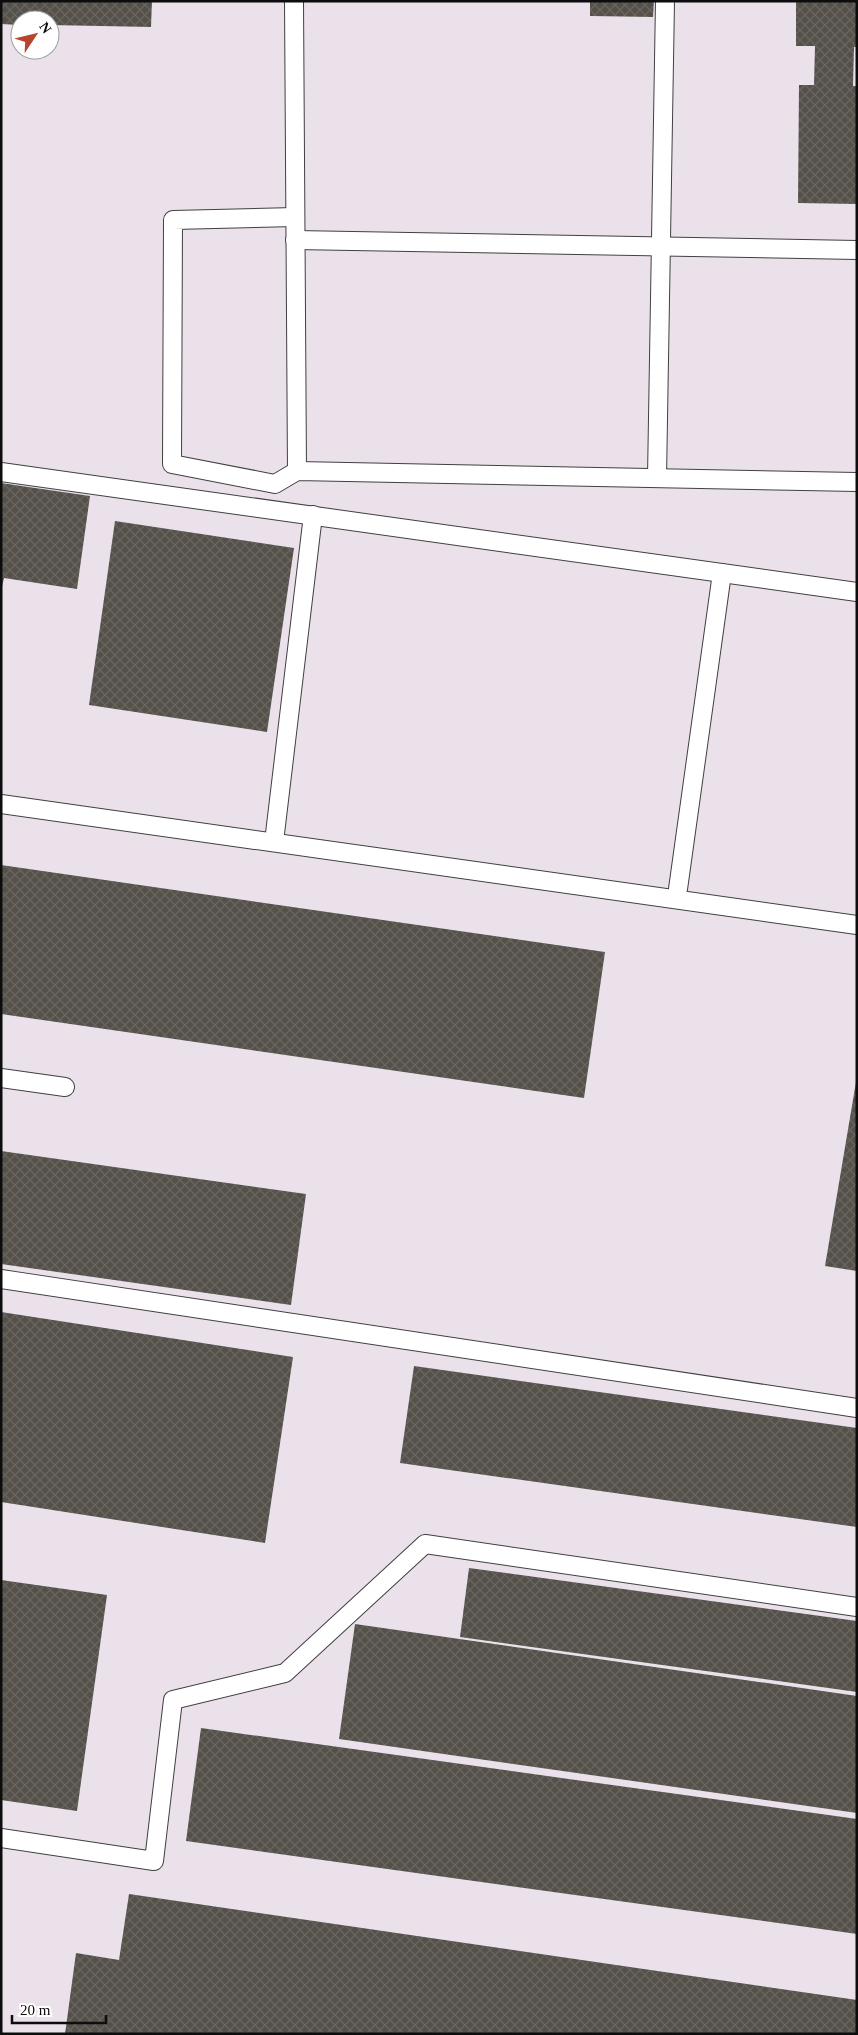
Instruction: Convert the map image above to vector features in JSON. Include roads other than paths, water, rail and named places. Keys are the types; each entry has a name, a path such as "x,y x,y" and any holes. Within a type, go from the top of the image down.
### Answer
{"lane":[{"path":"294,1 297,471"},
{"path":"657,478 666,1"},
{"path":"295,217 173,220 172,464 275,484 297,471 857,482"},
{"path":"295,240 857,250"},
{"path":"1,472 857,592"},
{"path":"274,842 313,516"},
{"path":"678,889 722,573"},
{"path":"1,804 857,925"},
{"path":"1,1078 65,1087"},
{"path":"1,1278 857,1408"},
{"path":"1,1838 154,1861 174,1700 285,1673 426,1544 857,1607"}]}
